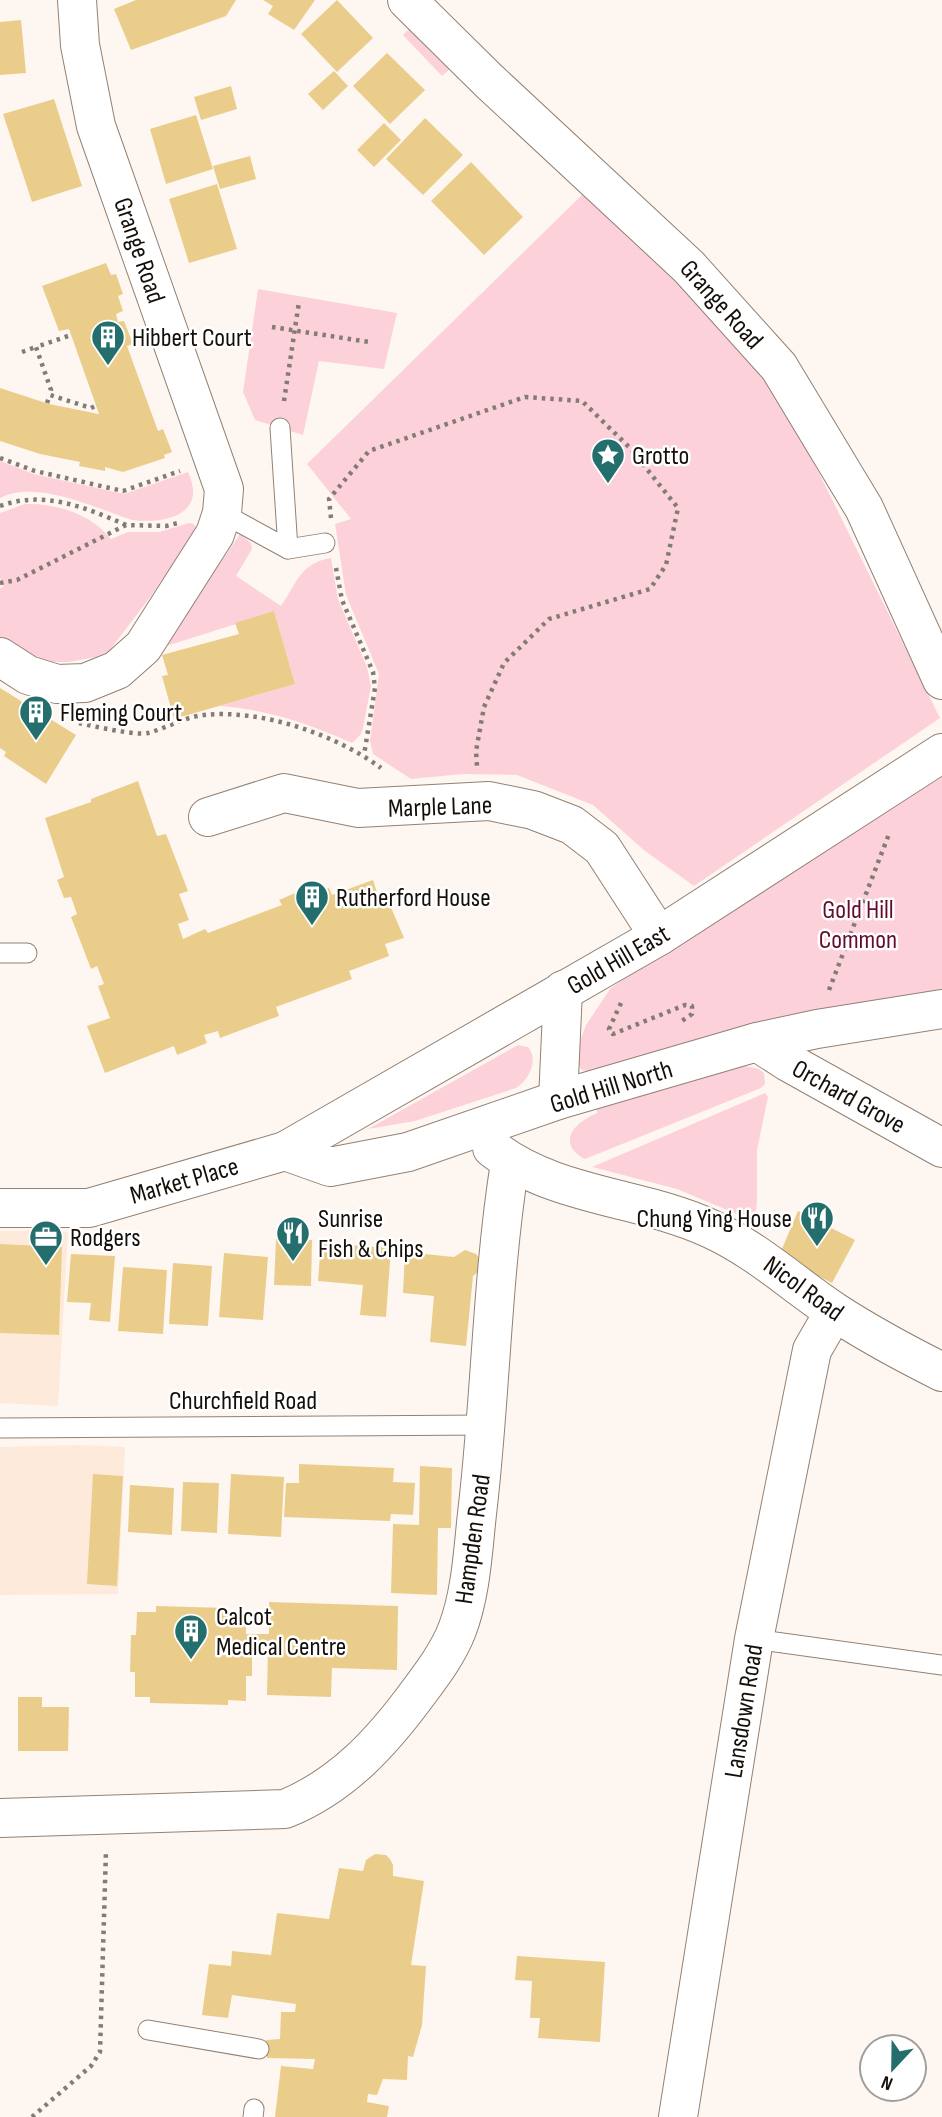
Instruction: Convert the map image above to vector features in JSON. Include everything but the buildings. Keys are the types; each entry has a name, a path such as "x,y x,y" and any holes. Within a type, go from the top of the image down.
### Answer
{"street":[{"name":"Grange Road","path":"0,657 28,675 57,684 85,683 117,670 143,647 215,534 204,517 224,489 96,126 80,45 76,0"},
{"name":"Grange Road","path":"407,0 489,81 689,267 779,367 864,508 942,680"},
{"name":"Gold Hill East","path":"285,1151 659,936 942,753"},
{"name":"Marple Lane","path":"208,817 284,793 358,808 489,801 533,810 572,825 603,848 659,936"},
{"path":"558,1100 563,989"},
{"name":"Gold Hill North","path":"285,1151 330,1167 408,1152 558,1100 757,1042 817,1029 942,1009"},
{"name":"Orchard Grove","path":"757,1042 942,1148"},
{"name":"Nicol Road","path":"471,1132 510,1163 548,1179 673,1213 711,1228 746,1246 834,1312 942,1372"},
{"name":"Market Place","path":"0,1208 89,1209 285,1151"},
{"name":"Hampden Road","path":"0,1818 285,1809 314,1796 381,1741 440,1662 457,1631 467,1598 487,1424 500,1224 510,1163"},
{"name":"Lansdown Road","path":"678,2117 754,1639 812,1350 834,1312"}],"lane":[{"path":"280,428 288,548"},
{"path":"204,517 288,548 325,543"},
{"path":"0,953 27,953"},
{"name":"Churchfield Road","path":"0,1428 487,1424"},
{"path":"754,1639 942,1665"},
{"path":"148,2030 259,2049"}],"path":[{"path":"280,428 299,302"},
{"path":"272,327 369,342"},
{"path":"22,352 68,336"},
{"path":"36,346 51,390 47,403"},
{"path":"50,395 92,408 95,406"},
{"path":"331,520 329,499 369,451 525,397 582,401 630,448 678,508 666,565 650,589 549,619 504,663 484,707 476,751 478,771"},
{"path":"0,458 35,471 123,491 182,470"},
{"path":"0,506 23,499 39,498 93,512 126,525 166,526 204,517"},
{"path":"0,583 17,580 126,525"},
{"path":"335,564 342,600 373,673 375,688 364,755"},
{"path":"177,722 225,714 257,716 330,740 364,755 386,771"},
{"path":"828,993 893,824"},
{"path":"610,964 628,989 610,1026 610,1032 617,1034 685,1005 692,1006 692,1014 669,1029"},
{"path":"32,2117 91,2066 100,2052 108,1816"}],"shaded area":[{"path":"0,1231 68,1232 58,1406 0,1403"},
{"path":"0,1447 125,1447 118,1594 0,1595"}],"green space":[{"path":"413,25 452,67 442,76 403,35"},
{"path":"585,192 704,299 777,395 815,465 940,718 694,886 645,851 593,805 517,775 463,774 411,779 373,754 370,741 379,674 346,595 335,524 351,519 307,464"},
{"path":"258,289 397,313 384,369 319,361 303,435 255,420 243,392"},
{"path":"0,461 34,474 124,494 188,472 193,487 192,498 188,507 180,514 145,521 132,520 48,493 15,493 0,498"},
{"path":"25,504 72,512 94,523 111,539 128,532 159,532 189,523 194,524 197,529 109,651 96,657 69,662 43,662 0,638 0,588 3,587 0,577 0,513"},
{"path":"240,534 251,543 252,549 236,576 281,606 306,569 312,564 331,558 338,599 367,667 371,686 361,734 352,743 287,719 254,710 219,706 295,684 274,612 163,647"},
{"name":"Gold Hill Common","path":"942,773 942,995 591,1072 582,1070 577,1064 580,1041 586,1025 610,989 726,906"},
{"path":"518,1045 528,1047 533,1058 528,1075 516,1088 415,1121 368,1129"},
{"path":"740,1065 759,1069 764,1073 765,1084 761,1088 585,1159 571,1146 572,1133 582,1122 597,1113 596,1104"},
{"path":"765,1093 768,1097 757,1150 756,1211 751,1220 677,1189 592,1167"}],"place":[{"name":"Hibbert Court","path":"108,367"},
{"name":"Grotto","path":"608,485"},
{"name":"Fleming Court","path":"36,742"},
{"name":"Rutherford House","path":"312,927"},
{"name":"Chung Ying House","path":"817,1248"},
{"name":"Sunrise Fish & Chips","path":"293,1263"},
{"name":"Rodgers","path":"46,1267"},
{"name":"Calcot Medical Centre","path":"191,1661"}]}
